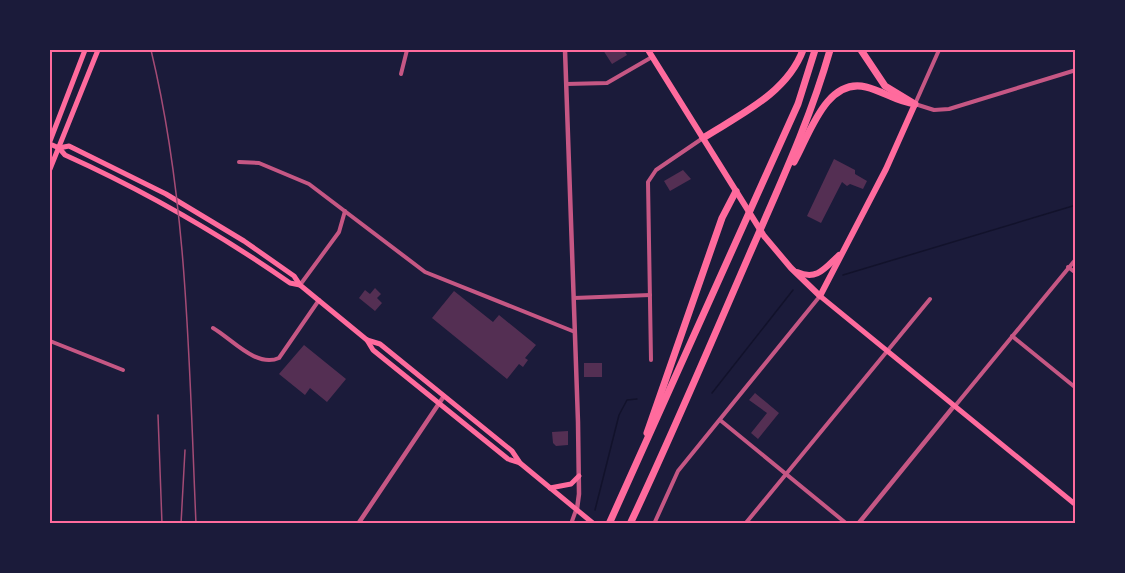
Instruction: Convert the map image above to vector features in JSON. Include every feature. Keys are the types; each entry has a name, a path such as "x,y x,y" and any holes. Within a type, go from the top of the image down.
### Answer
{"highway":[{"path":"704,138 776,90 790,74 804,50"},
{"path":"610,523 798,104 815,50"},
{"path":"630,524 684,410 766,217 812,107 830,50"},
{"path":"861,50 885,86 915,104"},
{"path":"776,193 827,103 835,93 859,86 915,104"},
{"path":"646,443 649,424 722,218 736,191"}],"main road":[{"path":"85,50 50,142 65,155 128,184 178,211 290,283 300,285"},
{"path":"50,169 98,50"},
{"path":"648,50 764,236 791,268 886,352 1076,505"},
{"path":"820,296 894,153 915,104"},
{"path":"59,148 69,146 83,152 166,194 274,262 294,276 300,285 367,340 373,350 439,404 508,459 520,463"},
{"path":"791,268 805,275 814,276 844,251"},
{"path":"367,340 380,344 512,451 520,463 594,524"},
{"path":"550,488 571,484 579,476"}],"street":[{"path":"401,74 407,50"},
{"path":"565,50 579,476 577,509 571,524"},
{"path":"939,50 915,104 929,110 947,109 1076,70"},
{"path":"566,84 607,83 652,57"},
{"path":"651,360 648,182 656,170 704,138"},
{"path":"239,162 259,163 309,184 425,272 575,332"},
{"path":"300,285 339,232 345,211"},
{"path":"858,524 1076,259"},
{"path":"1068,267 1076,273"},
{"path":"574,298 650,295"},
{"path":"654,524 675,475 820,296"},
{"path":"745,524 930,299"},
{"path":"213,328 258,359 268,362 279,358 319,300"},
{"path":"1012,336 1076,388"},
{"path":"50,341 123,370"},
{"path":"358,524 444,396"},
{"path":"720,420 847,524"}],"building":[{"path":"603,50 624,50 627,55 612,64"},
{"path":"834,159 855,170 855,174 867,181 863,189 850,184 847,186 842,182 821,223 807,216"},
{"path":"683,170 691,179 670,191 664,181"},
{"path":"375,288 381,294 377,298 382,303 375,311 359,298 365,290 370,294"},
{"path":"454,291 493,322 499,315 536,345 525,358 528,360 523,367 519,364 507,379 432,318"},
{"path":"304,345 346,379 327,402 310,388 305,395 279,374"},
{"path":"584,363 602,363 602,377 584,377"},
{"path":"755,393 779,413 758,439 751,433 767,413 749,400"},
{"path":"568,431 568,445 556,446 553,443 552,432"}],"waterway":[{"path":"843,275 1076,205"},
{"path":"712,393 793,290"},
{"path":"595,510 619,415 627,400 637,399"}],"railway":[{"path":"151,50 173,167 180,226 185,285 196,524"},
{"path":"158,415 162,524"},
{"path":"181,524 185,450"}]}
